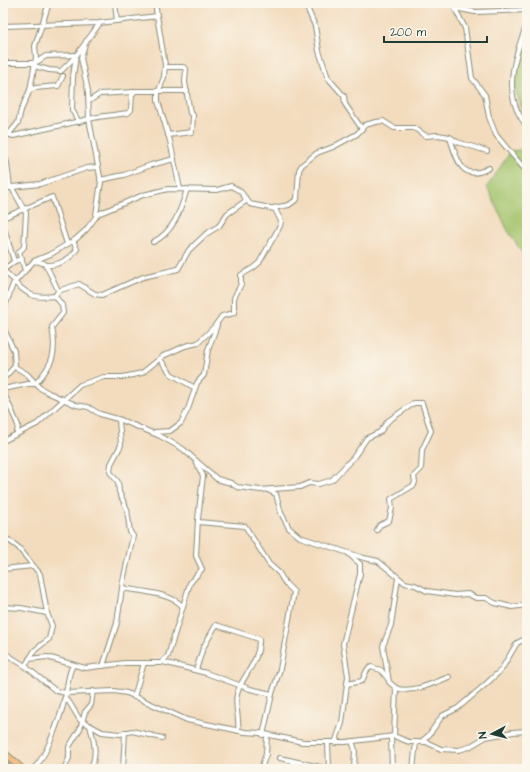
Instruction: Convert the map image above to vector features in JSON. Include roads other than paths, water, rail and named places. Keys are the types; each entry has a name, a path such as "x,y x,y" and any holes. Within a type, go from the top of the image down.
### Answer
{"highway":[{"path":"3,752 22,768"}],"street":[{"path":"8,135 18,123 21,110 30,90 35,64 35,46 41,24 49,7 49,3"},
{"path":"115,3 117,21"},
{"path":"155,3 165,67 159,90 160,111 168,135 180,189"},
{"path":"305,3 315,26 320,51 328,78 344,96 346,104 362,129"},
{"path":"452,3 465,28 472,78 485,94 489,117 496,135 527,172"},
{"path":"454,8 475,12 527,10"},
{"path":"3,26 100,23 157,16"},
{"path":"3,63 35,64 48,70 61,70 76,55 100,23"},
{"path":"527,24 514,61 512,80 517,113 527,126"},
{"path":"3,379 15,366 14,351 4,336 4,311 7,299 15,282 34,261 51,254 84,233 96,216 101,192 89,119 89,101 81,58 86,41"},
{"path":"35,64 46,56 76,55"},
{"path":"76,55 73,77 72,110 79,122"},
{"path":"165,67 185,68 190,113 193,115 193,131 168,135"},
{"path":"30,90 34,88 58,86 63,76"},
{"path":"89,101 100,94 159,90 187,91"},
{"path":"3,132 13,136 89,119 130,112 133,92"},
{"path":"96,216 149,193 168,189 217,190 230,186 240,191 247,200 254,205 273,208 289,205 297,199 299,169 309,158 316,153 328,150 357,134 366,125 383,121 394,128 414,128 426,136 438,135 450,137 457,142 487,151"},
{"path":"450,137 459,164 463,170 477,173 489,168"},
{"path":"3,151 7,163 11,188 24,210 26,217 24,247 19,252 26,270"},
{"path":"100,180 124,176 151,165 174,159"},
{"path":"3,188 40,184 87,168 98,167"},
{"path":"153,242 163,238 171,228 181,209 187,189"},
{"path":"3,218 24,210 49,197 53,198 67,244"},
{"path":"58,291 79,284 95,294 102,295 142,277 178,269 189,250 206,234 219,226 227,214 247,200"},
{"path":"3,441 37,424 74,388 87,381 106,377 140,374 160,359 183,346 198,343 223,316 234,312 234,298 241,284 241,275 259,263 280,226 281,221 278,213 273,208"},
{"path":"3,225 14,261"},
{"path":"34,261 45,265 59,263 70,257 78,248 73,241"},
{"path":"22,258 14,261 3,270 32,296 40,298 55,296"},
{"path":"45,265 51,278 58,286 58,291 55,296"},
{"path":"36,384 53,358 56,343 52,327 64,314 62,305 55,296"},
{"path":"155,432 170,432 180,425 188,409 195,388 204,375 208,350 217,323"},
{"path":"160,359 171,374 182,379 195,388"},
{"path":"15,366 30,376 36,384 46,391 76,405 88,407 100,414 155,432 183,449 217,480 231,483 237,487 268,490 300,487 309,483 318,484 332,480 354,458 368,438 380,432 388,421 414,403 421,403 431,431 422,450 421,469 414,476 414,485 391,498 390,505 392,508 389,521 380,525 377,530"},
{"path":"17,433 18,425 3,390 28,384 36,384"},
{"path":"103,666 117,624 132,536 127,509 119,492 118,482 110,472 111,464 121,445 119,420"},
{"path":"163,662 168,656 191,582 202,569 197,559 198,522 203,476 195,460"},
{"path":"268,490 276,494 282,516 290,529 300,537 378,561 405,583 415,585 430,592 455,595 468,594 476,598 486,598 495,603 512,607 527,606"},
{"path":"198,522 245,526 269,564 279,573 285,583 293,590 280,669 272,694 265,735 266,754 261,769"},
{"path":"3,536 18,547 42,579 42,595 52,625 52,632 46,642 37,648 25,666"},
{"path":"335,742 342,723 347,684 348,671 343,644 350,609 357,589 360,568 357,561 348,553"},
{"path":"3,569 33,566"},
{"path":"389,680 383,646 391,625 398,578"},
{"path":"122,588 151,592 177,602 183,608"},
{"path":"3,607 36,610 47,613"},
{"path":"196,670 202,648 216,625 256,638 259,641 250,671 240,686 236,700 239,720 238,731"},
{"path":"3,652 25,666 55,691 66,693 114,691 134,697 187,720 238,731 302,742 328,743 392,736 409,742 416,742 422,741 428,737 442,716 458,708 483,687 501,670 517,642 527,638"},
{"path":"29,659 47,658 85,668 163,662 196,670 240,686 272,694"},
{"path":"134,697 144,664"},
{"path":"33,769 39,764 45,752 66,693 66,680 74,665"},
{"path":"347,684 362,681 367,670 371,667 381,670 396,688 404,690 426,686 449,677"},
{"path":"392,769 392,736 396,688"},
{"path":"64,769 69,758 69,747 76,737 85,712 91,705 94,691"},
{"path":"64,699 83,721 90,726 107,733 120,734 132,731 162,738"},
{"path":"90,726 95,746 94,762 90,769"},
{"path":"422,741 441,749 459,750 469,747 486,737 527,731"},
{"path":"123,769 125,732"},
{"path":"352,741 355,750 354,769"},
{"path":"413,769 416,742"},
{"path":"280,758 329,769 328,743"},
{"path":"3,762 11,769 22,768"},
{"path":"291,769 293,762"}]}
